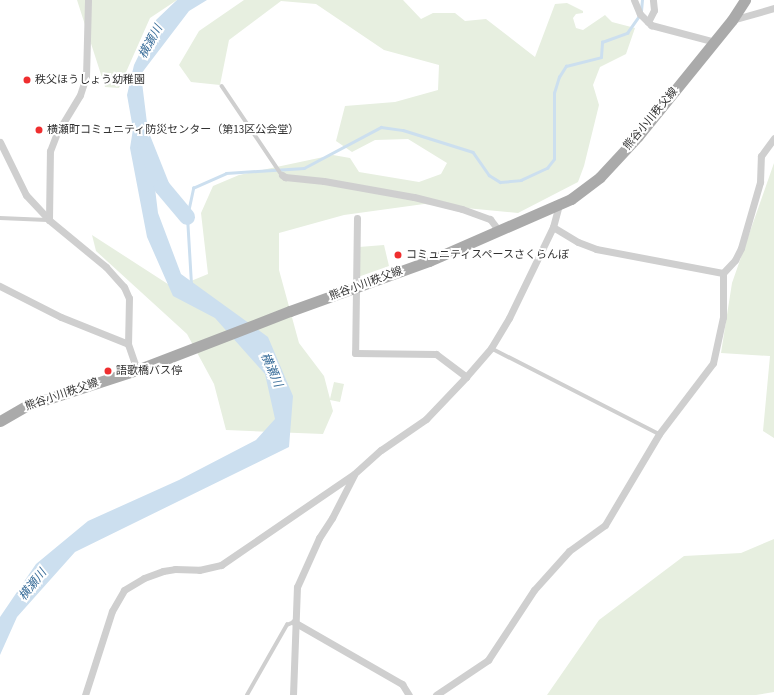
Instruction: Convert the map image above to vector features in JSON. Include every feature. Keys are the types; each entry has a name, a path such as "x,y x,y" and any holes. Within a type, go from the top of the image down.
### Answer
{"main road":[{"name":"熊谷小川秩父線","path":"0,421 26,406 137,370 357,287 499,231 571,199 600,177 715,42 745,0"}],"street":[{"path":"49,220 50,151 56,133 80,95 86,77 88,0"},
{"path":"634,0 640,14 648,22 666,30 715,42"},
{"path":"648,22 654,10 653,0"},
{"path":"732,20 774,8"},
{"path":"436,695 488,660 534,590 569,551 605,525 659,434 713,363 723,317 723,273 735,260 741,248 760,182 761,156 774,138"},
{"path":"0,142 20,186 49,220 106,267 124,287 129,298 128,344 137,370"},
{"path":"282,175 286,177 324,180 414,197 456,207 490,219 499,231"},
{"path":"85,695 112,611 124,590 144,578 162,572 175,569 199,570 222,565 354,474 382,450 426,419 491,348 513,310 553,227 559,204"},
{"path":"357,218 355,353 436,354 466,377"},
{"path":"553,227 578,242 596,248 723,273"},
{"path":"0,286 61,317 128,344"},
{"path":"292,695 294,622 300,578 354,474"},
{"path":"294,622 402,684 409,695"}],"lane":[{"path":"222,86 282,175"},
{"path":"0,218 49,220"},
{"path":"491,348 659,434"},
{"path":"247,695 287,625 294,622"}],"green space":[{"path":"77,0 177,0 150,18 119,88 105,87"},
{"path":"244,0 403,0 421,19 433,13 455,13 465,21 486,19 535,57 555,4 567,3 583,11 583,13 576,14 573,18 576,28 583,30 605,15 612,22 635,28 626,54 600,67 593,85 599,105 584,166 578,182 518,213 424,204 344,215 279,233 279,270 299,343 324,376 330,399 334,382 344,384 340,402 330,400 333,411 323,434 226,430 214,384 187,334 96,251 92,235 174,288 208,274 201,213 213,186 239,175 333,155 350,158 359,172 419,182 441,174 447,163 408,139 375,140 352,152 336,141 345,106 395,102 438,90 439,65 384,50 316,4 281,1 229,40 220,85 191,82 179,65 199,31"},
{"path":"774,163 774,438 763,431 770,356 721,353 732,283"},
{"path":"384,245 389,266 358,277 359,247"},
{"path":"774,539 774,692 756,695 547,695 599,620 684,556 741,553"}],"water":[{"name":"横瀬川","path":"177,0 207,0 189,11 141,74 158,213 181,274 268,337 293,396 289,447 75,552 17,617 0,655 0,617 36,564 88,521 179,480 256,440 275,419 265,374 215,318 173,296 147,237 130,148 133,129 127,95 134,65 156,20"}],"waterway":[{"path":"641,11 642,0"},
{"path":"191,284 187,217 193,188 226,173 304,168 381,127 403,130 473,152 489,175 500,182 521,180 547,168 554,159 554,93 559,77 566,66 601,57 602,42 627,33 639,16"},
{"path":"142,137 162,187 187,217"}],"place":[{"name":"秩父ほうしょう幼稚園","path":"27,80"},
{"name":"横瀬町コミュニティ防災センター（第13区公会堂）","path":"39,130"},
{"name":"コミュニティスペースさくらんぼ","path":"398,255"},
{"name":"語歌橋バス停","path":"108,371"}]}
